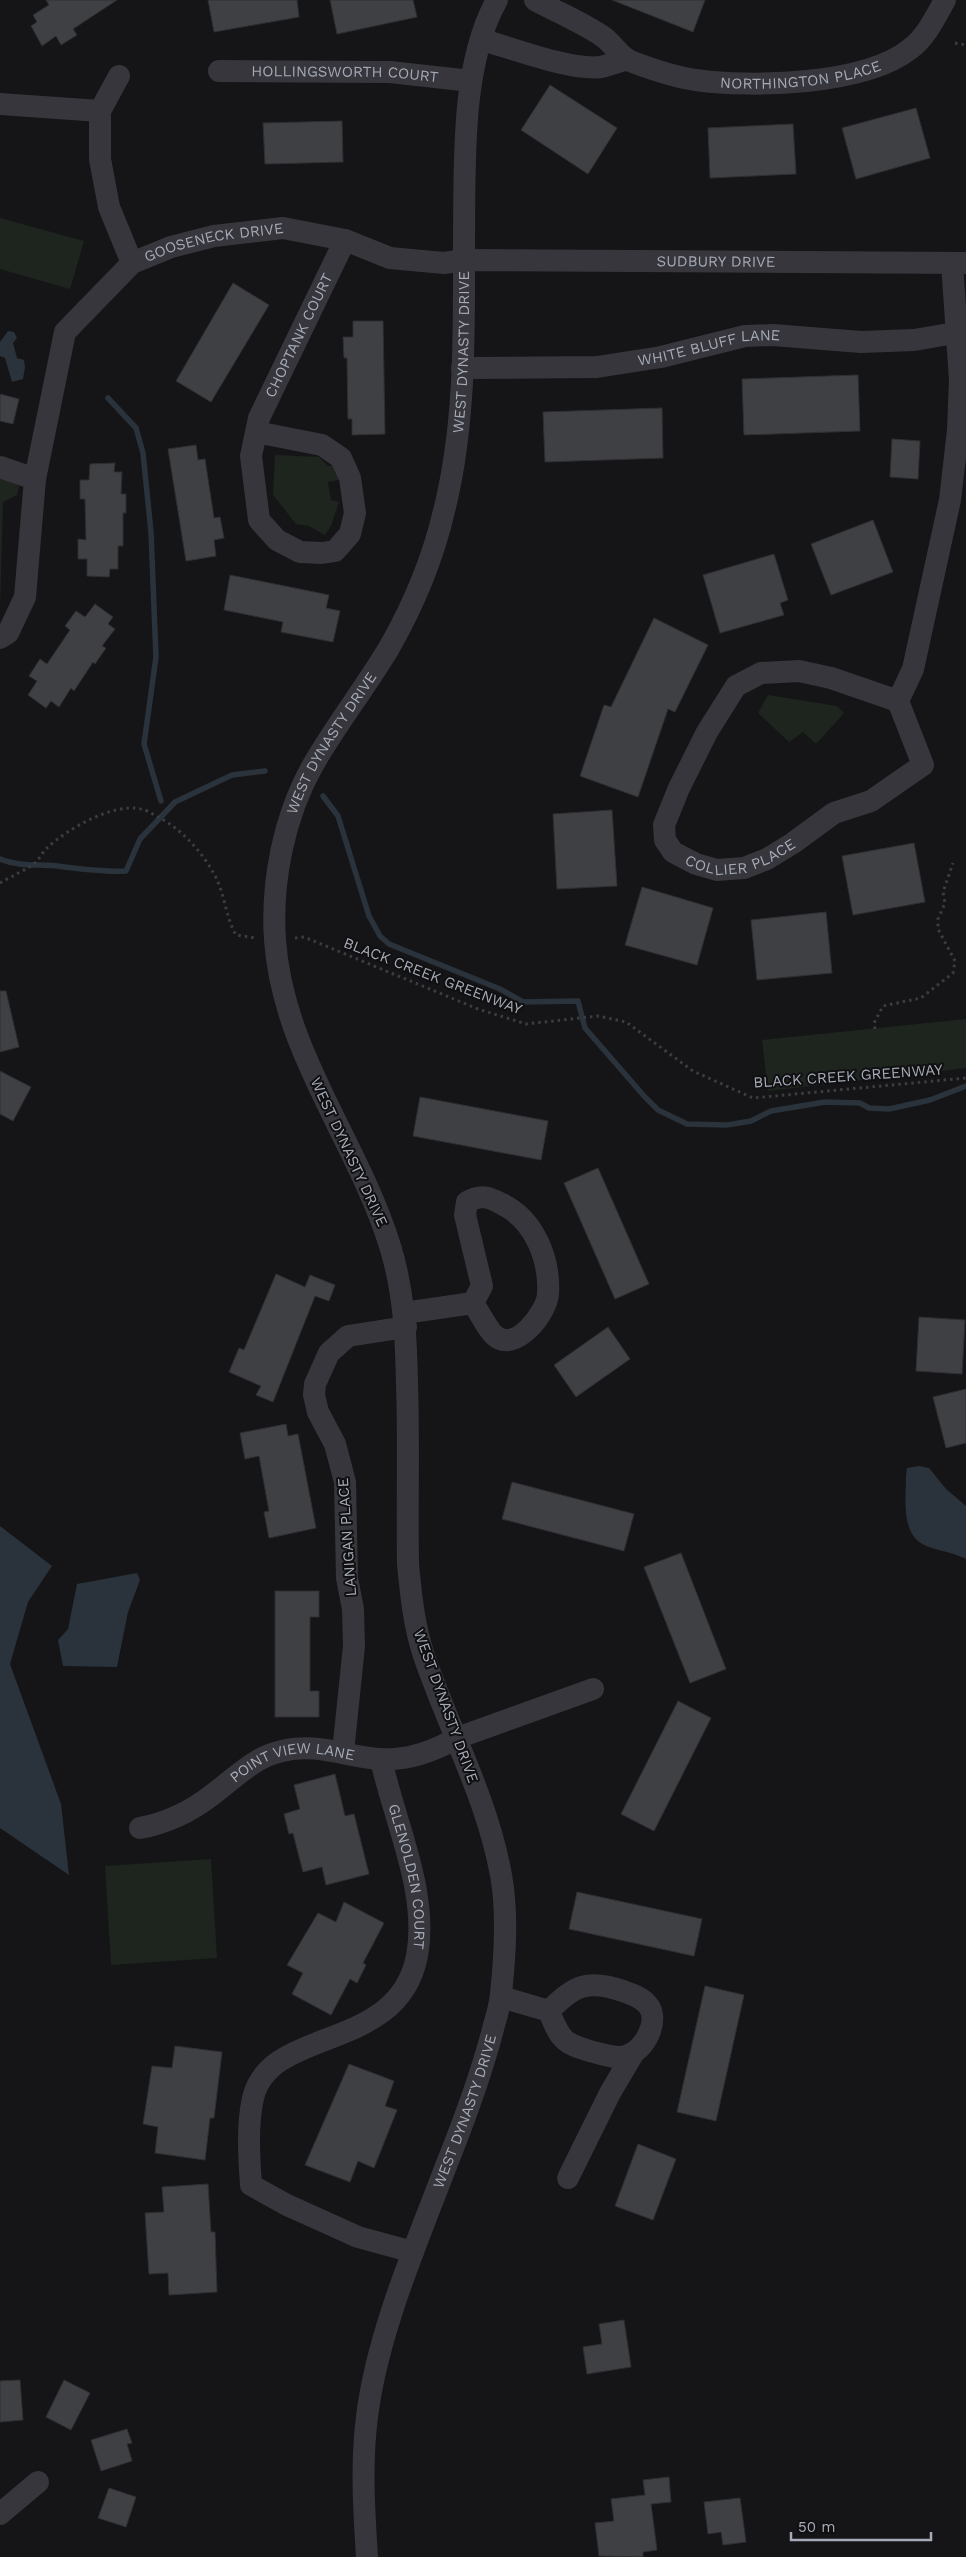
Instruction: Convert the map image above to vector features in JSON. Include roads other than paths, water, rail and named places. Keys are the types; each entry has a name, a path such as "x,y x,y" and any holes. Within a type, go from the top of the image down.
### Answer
{"street":[{"name":"WEST DYNASTY DRIVE","path":"367,2557 364,2472 367,2418 380,2355 413,2252 468,2109 488,2051 501,1997 504,1908 502,1878 485,1814 424,1655 411,1598 408,1564 405,1320 399,1281 382,1222 290,1020 279,973 275,906 280,860 287,831 311,768 390,646 421,582 444,512 457,441 462,368 464,178 471,81 482,40 497,0"},
{"name":"NORTHINGTON PLACE","path":"535,0 604,36 627,59 659,72 693,80 722,83 775,83 846,74 881,64 910,50 924,36 945,0"},
{"path":"482,40 582,65 600,67 627,59"},
{"name":"HOLLINGSWORTH COURT","path":"219,71 390,72 471,81"},
{"path":"119,76 100,112 100,159 109,207 132,263"},
{"path":"0,104 100,112"},
{"name":"GOOSENECK DRIVE","path":"0,638 8,633 26,597 35,479 65,332 132,263 171,246 214,236 283,228 345,240 390,258 444,263 464,260"},
{"name":"CHOPTANK COURT","path":"256,432 322,445 340,458 350,478 354,513 350,534 335,551 322,553 300,552 277,540 259,520 250,456 259,418 345,240"},
{"name":"SUDBURY DRIVE","path":"464,260 959,263"},
{"path":"898,702 912,669 950,500 958,430 960,380 955,333 959,263"},
{"name":"WHITE BLUFF LANE","path":"462,368 597,367 661,357 745,336 773,335 861,342 914,340 955,333"},
{"path":"0,467 35,479"},
{"name":"COLLIER PLACE","path":"798,671 831,678 898,702 923,765 871,800 834,813 793,844 767,859 744,868 717,870 696,864 673,852 664,840 664,824 680,788 707,732 736,686 761,673 798,671"},
{"path":"486,1196 510,1208 535,1235 544,1253 548,1295 535,1324 516,1338 504,1340 495,1336 473,1303 482,1286 480,1270 465,1215 467,1202 476,1197 486,1196"},
{"name":"LANIGAN PLACE","path":"343,1752 354,1646 353,1610 347,1578 345,1482 335,1444 318,1412 314,1395 315,1384 328,1353 348,1336 473,1303"},
{"name":"POINT VIEW LANE","path":"140,1828 174,1818 194,1808 267,1755 299,1748 320,1748 382,1759 437,1750 456,1738 593,1689"},
{"name":"GLENOLDEN COURT","path":"382,1759 410,1860 418,1915 417,1954 412,1973 403,1990 384,2012 360,2027 306,2047 282,2059 264,2074 254,2097 249,2156 251,2185 287,2205 349,2233 413,2252"},
{"path":"592,1984 638,1998 648,2004 652,2018 650,2031 642,2047 633,2054 624,2057 610,2057 571,2046 558,2033 549,2011 565,1995 579,1987 592,1984"},
{"path":"501,1997 549,2011"},
{"path":"568,2178 610,2093 633,2054"},
{"path":"0,2514 38,2482"}],"waterway":[{"path":"108,398 136,428 143,453 151,532 156,657 144,744 161,801"},
{"path":"0,859 21,864 100,871 126,871 140,839 175,802 232,775 265,771"},
{"path":"323,796 338,816 369,916 380,936 389,944 500,989 523,1002 578,1001 585,1028 644,1096 658,1110 687,1124 727,1125 751,1121 771,1111 825,1102 860,1103 869,1108 889,1109 930,1100 966,1086"}]}
